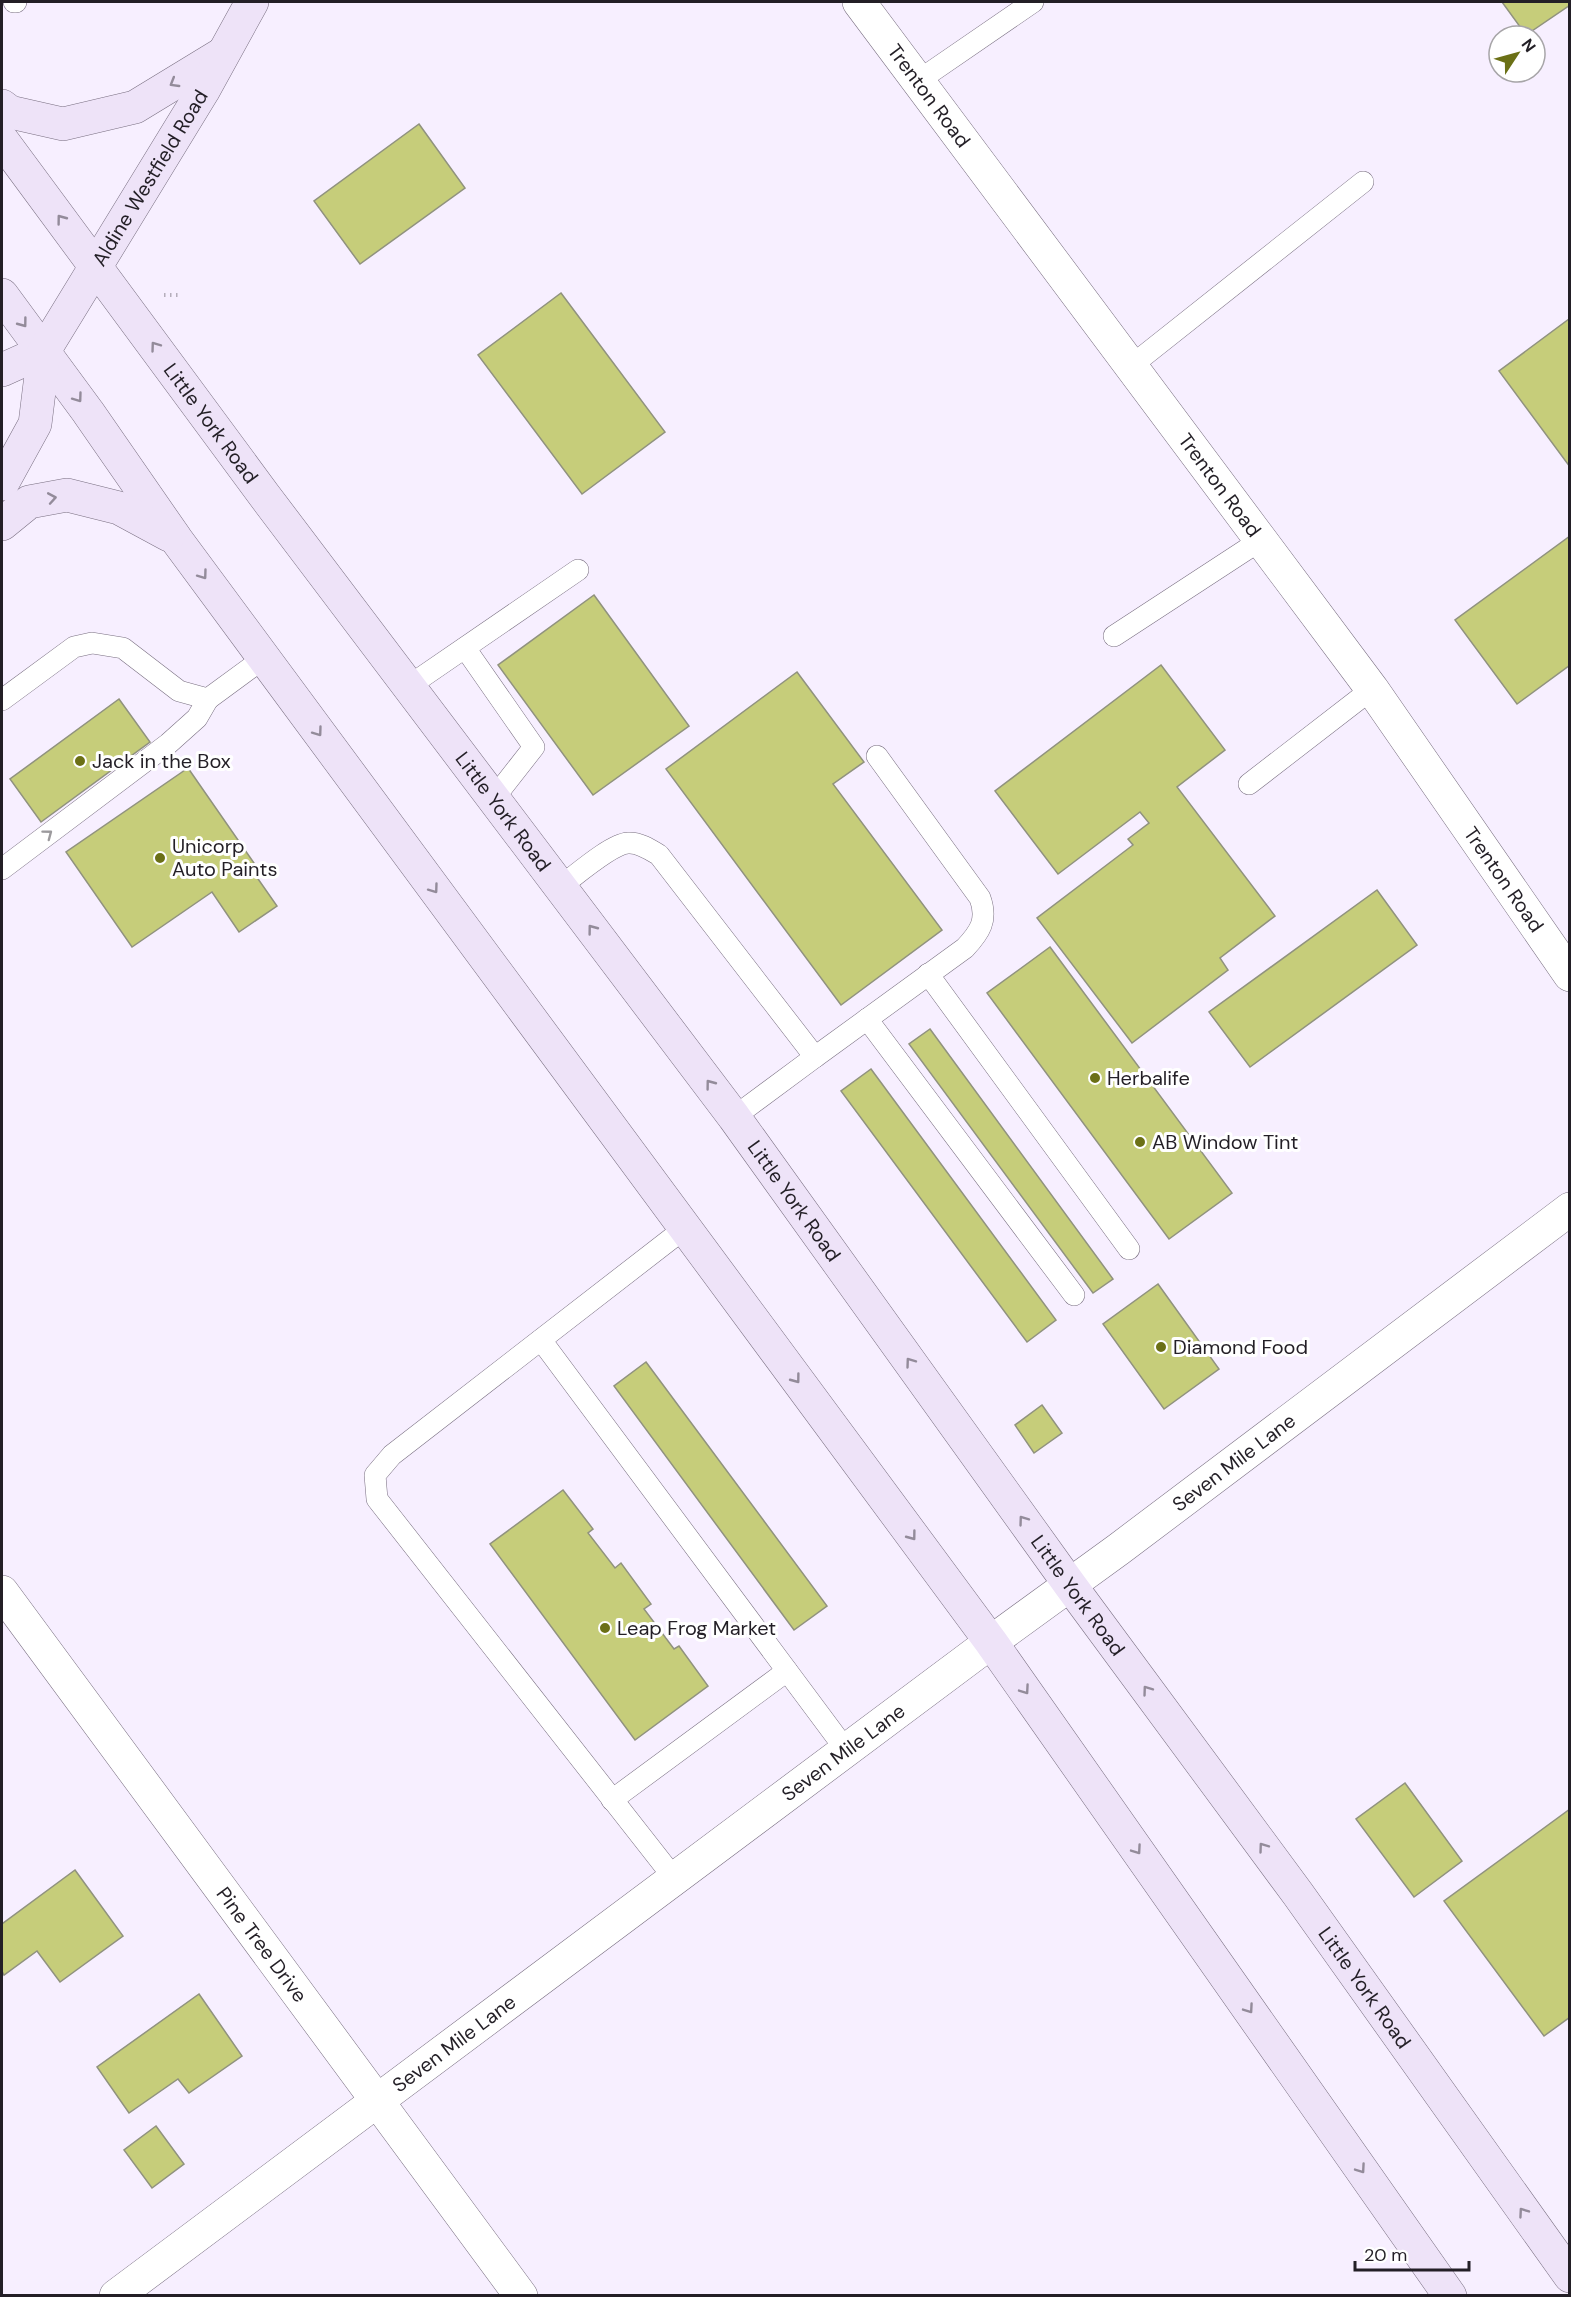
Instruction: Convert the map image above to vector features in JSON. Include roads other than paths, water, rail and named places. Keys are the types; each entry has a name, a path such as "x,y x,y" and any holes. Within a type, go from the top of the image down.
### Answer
{"main road":[{"name":"Aldine Westfield Road","path":"2,484 35,424 44,351 224,53 252,2"},
{"path":"2,106 10,112 63,124 135,107 224,53"},
{"name":"Little York Road","path":"2,140 264,495 734,1117 1070,1585 1298,1894 1569,2276"},
{"path":"2,295 176,539 992,1642 1450,2295"},
{"path":"2,370 44,351"},
{"path":"2,524 29,502 67,495 119,508 176,539"}],"street":[{"name":"Trenton Road","path":"859,2 1372,688 1569,975"},
{"name":"Seven Mile Lane","path":"116,2295 1070,1585 1569,1209"},
{"name":"Pine Tree Drive","path":"2,1592 521,2295"}],"lane":[{"path":"918,81 1033,2"},
{"path":"1131,366 1363,182"},
{"path":"1114,636 1261,540"},
{"path":"409,686 578,570"},
{"path":"2,700 75,647 92,643 123,648 179,691 208,699"},
{"path":"465,648 534,747 494,798"},
{"path":"2,869 168,744 197,718 208,699 264,658"},
{"path":"1249,784 1372,688"},
{"path":"734,1117 965,948 978,935 983,922 984,909 980,898 878,756"},
{"path":"561,886 607,852 628,843 642,846 659,855 815,1057"},
{"path":"928,974 1129,1249"},
{"path":"867,1019 1074,1295"},
{"path":"674,1878 377,1499 375,1474 392,1455 685,1228"},
{"path":"541,1340 846,1750"},
{"path":"612,1800 787,1671"}],"place":[{"name":"Jack in the Box","path":"80,761"},
{"name":"Unicorp Auto Paints","path":"160,858"},
{"name":"Herbalife","path":"1095,1078"},
{"name":"AB Window Tint","path":"1140,1142"},
{"name":"Diamond Food","path":"1161,1347"},
{"name":"Leap Frog Market","path":"605,1628"}]}
